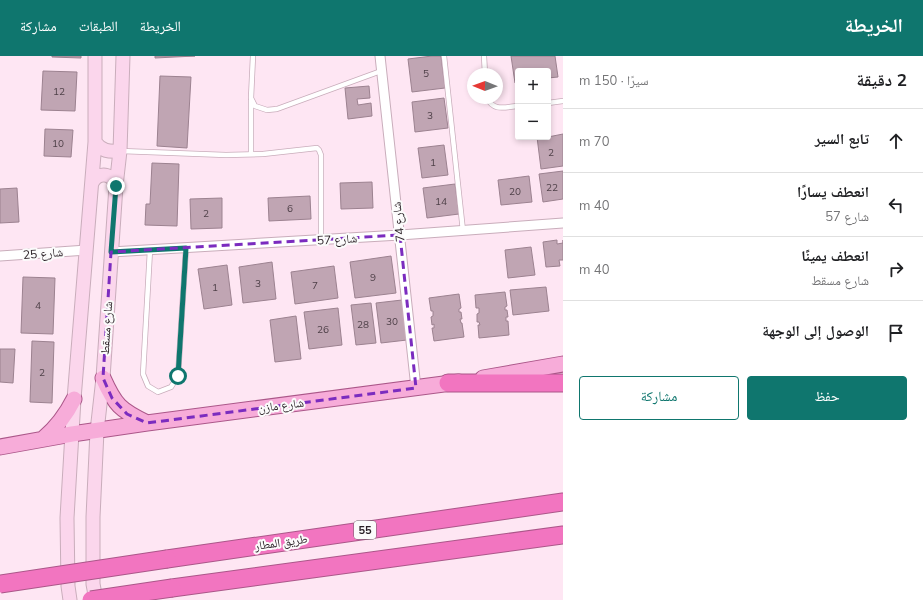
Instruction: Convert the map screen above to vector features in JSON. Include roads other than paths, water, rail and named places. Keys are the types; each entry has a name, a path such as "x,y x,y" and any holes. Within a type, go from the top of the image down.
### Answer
{"highway":[{"path":"448,383 563,384"},
{"name":"طريق المطار","path":"0,584 563,502"},
{"path":"91,600 563,535"}],"main road":[{"name":"شارع مازن","path":"0,447 97,430 416,388 563,364"},
{"path":"103,378 112,398 128,414 147,423"},
{"path":"43,440 56,428 66,415 74,399"}],"street":[{"path":"70,600 68,586 67,518 74,399 95,142 95,56"},
{"name":"شارع مسقط","path":"96,600 94,584 93,517 97,430 103,378 111,252 120,151 123,56"},
{"name":"شارع 74","path":"380,56 416,388"},
{"path":"95,142 99,148 105,151 120,151"},
{"path":"92,182 96,176 103,174 110,176 116,186"},
{"name":"شارع 57","path":"111,252 400,235 563,223"},
{"name":"شارع 25","path":"0,256 87,250"}],"lane":[{"path":"251,154 253,56"},
{"path":"444,56 463,230"},
{"path":"484,56 485,68"},
{"path":"251,98 255,106 258,108 267,110 278,109 381,71"},
{"path":"551,103 563,101"},
{"path":"490,104 496,107 515,106"},
{"path":"120,151 226,155 314,148 319,150 321,155 321,240"},
{"path":"150,250 142,374 148,386 158,392 171,387 178,376 186,248"}]}
